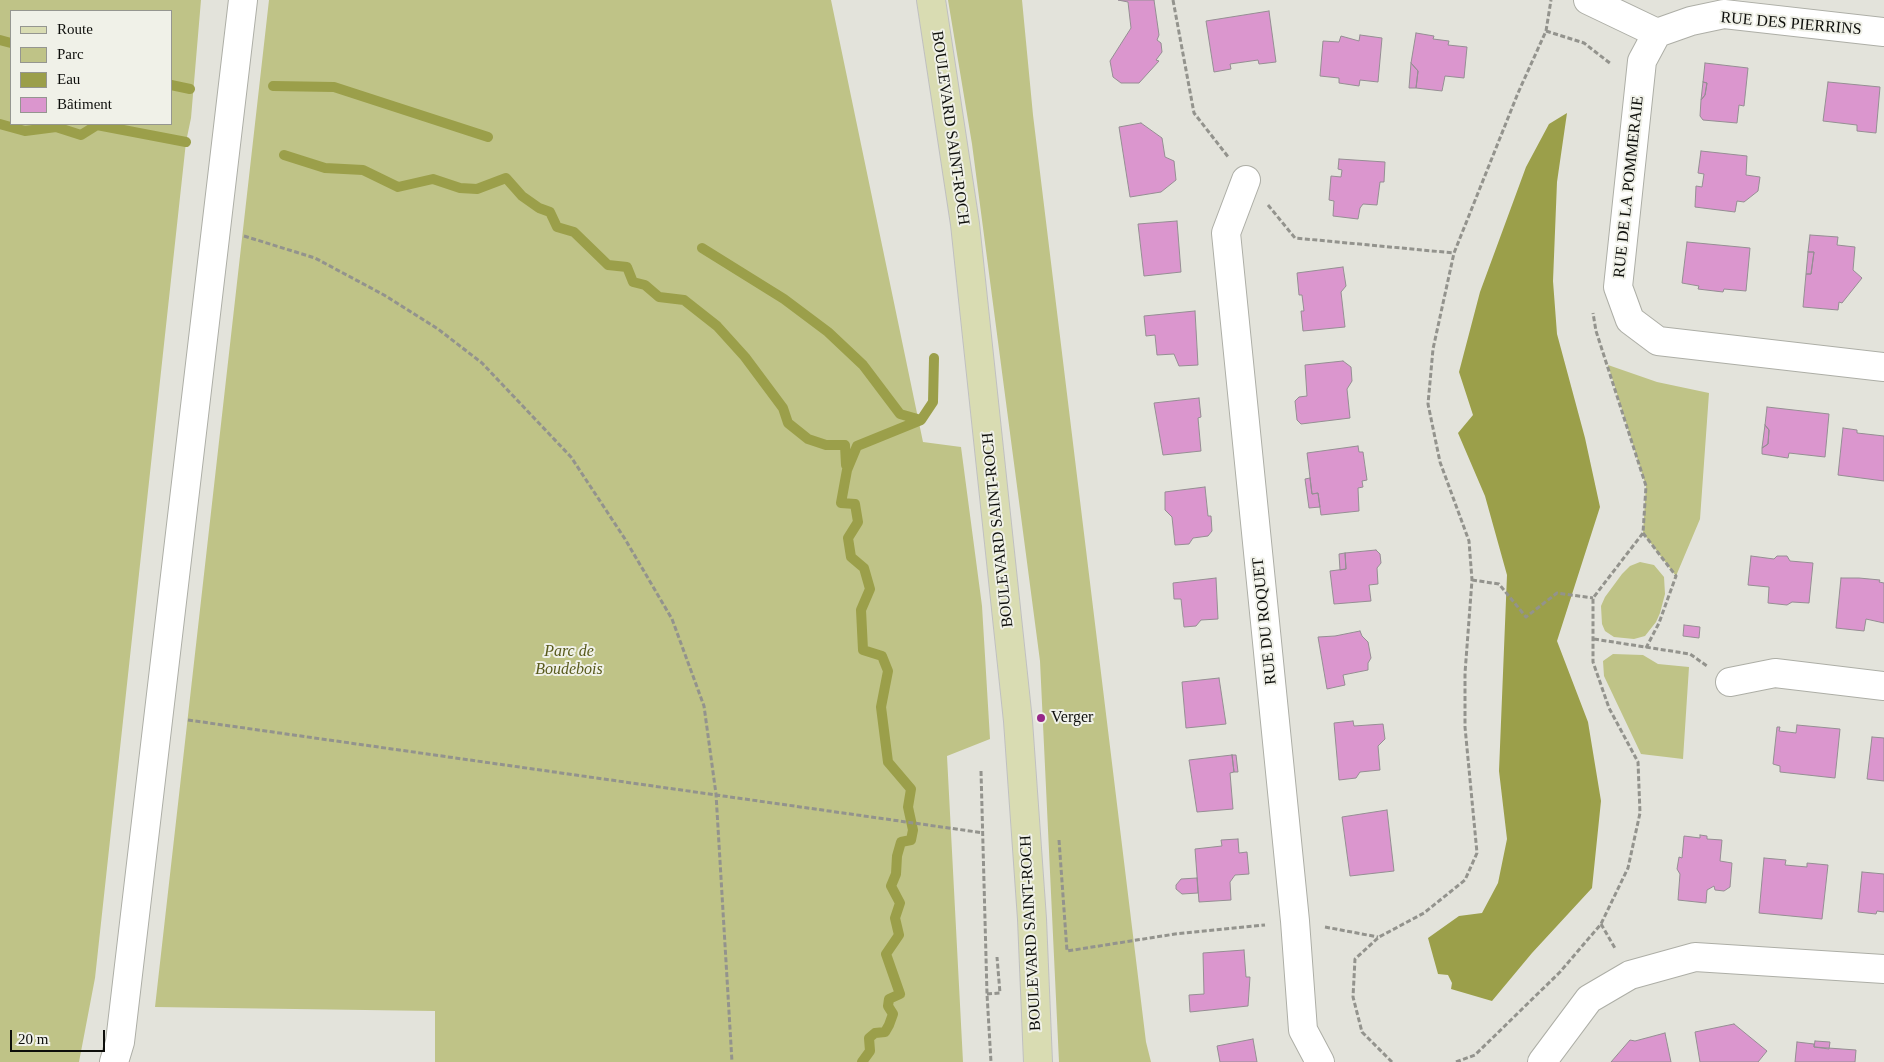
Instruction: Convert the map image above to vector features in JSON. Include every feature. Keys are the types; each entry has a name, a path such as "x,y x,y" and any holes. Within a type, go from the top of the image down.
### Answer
{"main road":[{"name":"BOULEVARD SAINT-ROCH","path":"931,0 965,224 1018,721 1032,919 1038,1062"}],"street":[{"path":"114,1062 120,1042 242,0"},
{"path":"1588,0 1657,33"},
{"name":"RUE DES PIERRINS","path":"1657,33 1691,21 1724,14 1884,32"},
{"name":"RUE DE LA POMMERAIE","path":"1657,33 1642,61 1618,287 1630,320 1658,341 1884,367"},
{"name":"RUE DU ROQUET","path":"1246,180 1226,233 1295,921 1303,1030 1320,1062"},
{"path":"1730,682 1775,673 1884,686"},
{"path":"1542,1062 1589,999 1630,975 1695,957 1884,969"}],"path":[{"path":"1173,0 1194,114 1295,238 1454,253"},
{"path":"1392,1062 1362,1032 1352,997 1355,959 1379,937 1424,913 1465,880 1477,853 1464,727 1465,673 1472,580 1469,540 1440,462 1428,404 1434,349 1454,253 1518,93 1546,31 1551,0"},
{"path":"1546,31 1584,43 1609,64"},
{"path":"215,227 315,258 384,295 438,330 482,363 571,457 625,539 672,619 704,706 716,794 732,1062"},
{"path":"1643,533 1676,576 1659,623 1646,648"},
{"path":"1456,1062 1475,1055 1560,972 1601,924 1628,868 1640,813 1638,762 1609,708 1593,662 1593,598 1557,593 1526,617 1499,584 1472,580"},
{"path":"1594,639 1690,654 1730,682"},
{"path":"157,716 984,833"},
{"path":"981,771 987,994 991,1062"},
{"path":"1065,918 1067,951 1175,934 1295,921 1379,937"},
{"path":"987,994 1000,993 997,957"}],"green space":[{"path":"0,0 201,0 191,118 186,142 95,978 79,1062 0,1062"},
{"name":"Parc de Boudebois","path":"269,0 831,0 923,442 961,447 982,606 990,739 947,756 963,1062 435,1062 435,1011 155,1007"},
{"path":"948,0 1022,0 1033,115 1146,1042 1151,1062 1059,1062 1040,661 972,144"},
{"path":"1608,365 1657,382 1709,393 1700,519 1676,576 1643,533 1646,486"},
{"path":"1640,562 1654,565 1664,577 1665,594 1660,613 1656,622 1645,636 1634,639 1614,637 1605,631 1602,624 1601,606 1605,597 1622,574 1630,566"},
{"path":"1613,654 1643,655 1658,664 1689,667 1683,759 1641,754 1604,676 1603,661"}],"water":[{"path":"1567,113 1557,182 1553,281 1557,334 1585,438 1600,507 1557,641 1588,722 1601,801 1592,888 1532,953 1492,1001 1451,989 1452,983 1448,975 1438,974 1428,938 1459,916 1482,913 1498,883 1507,839 1499,771 1507,575 1485,496 1458,433 1473,415 1459,372 1480,292 1526,167 1549,124"}],"building":[{"path":"1118,0 1154,0 1159,35 1157,40 1161,43 1162,52 1156,60 1159,61 1139,83 1121,83 1113,77 1110,61 1131,28 1128,2"},
{"path":"1269,11 1276,62 1259,64 1258,60 1230,64 1231,69 1214,72 1206,21"},
{"path":"1416,33 1434,36 1433,39 1449,41 1448,45 1467,47 1464,78 1445,76 1442,91 1416,88 1418,71 1411,63"},
{"path":"1360,35 1382,38 1378,82 1360,80 1359,86 1339,83 1339,78 1320,76 1323,41 1339,42 1341,36 1359,41"},
{"path":"1411,63 1418,71 1416,88 1409,88"},
{"path":"1705,63 1748,68 1744,106 1739,105 1737,123 1703,120 1700,116 1701,100 1705,95 1707,83 1703,82"},
{"path":"1703,82 1707,83 1705,95 1701,100"},
{"path":"1828,82 1880,87 1876,133 1857,131 1857,125 1823,121"},
{"path":"1141,123 1162,138 1165,157 1174,161 1176,180 1161,192 1130,197 1119,127"},
{"path":"1701,151 1747,156 1746,175 1760,177 1758,191 1744,202 1737,201 1735,212 1695,207 1696,186 1702,187 1704,174 1698,173"},
{"path":"1339,159 1385,162 1384,182 1380,182 1377,205 1363,204 1360,208 1358,219 1333,216 1334,201 1329,200 1331,176 1341,177 1342,170 1338,169"},
{"path":"1177,221 1181,272 1144,276 1138,224"},
{"path":"1810,235 1838,237 1837,245 1855,247 1853,270 1862,278 1842,303 1839,302 1838,310 1803,307 1806,274 1811,274 1814,252 1808,252"},
{"path":"1687,242 1750,248 1746,291 1724,289 1723,292 1698,289 1699,286 1682,283"},
{"path":"1808,252 1814,252 1811,274 1806,274"},
{"path":"1343,267 1346,286 1341,292 1345,327 1303,331 1301,311 1304,311 1302,295 1299,295 1297,273"},
{"path":"1195,311 1198,365 1179,366 1174,354 1157,355 1155,335 1146,336 1144,316"},
{"path":"1343,361 1351,367 1352,381 1347,389 1350,418 1301,424 1297,420 1295,401 1299,397 1307,396 1305,365"},
{"path":"1199,398 1201,417 1198,418 1201,451 1163,455 1154,403"},
{"path":"1767,407 1829,414 1825,457 1789,453 1788,458 1762,454 1762,448 1768,444 1769,430 1765,425"},
{"path":"1765,425 1769,430 1768,444 1762,448"},
{"path":"1843,428 1857,430 1857,433 1884,436 1884,481 1838,475"},
{"path":"1358,446 1359,452 1363,452 1367,480 1362,481 1363,487 1358,488 1359,511 1321,515 1318,493 1312,494 1307,453"},
{"path":"1310,478 1312,494 1318,493 1320,507 1309,508 1305,479"},
{"path":"1205,487 1208,516 1211,516 1212,531 1208,536 1193,538 1189,544 1175,545 1172,517 1165,510 1165,492"},
{"path":"1376,550 1380,554 1381,563 1377,568 1378,584 1369,585 1371,601 1334,604 1330,571 1346,569 1345,553"},
{"path":"1345,553 1346,569 1340,570 1339,554"},
{"path":"1751,556 1774,559 1777,556 1787,556 1790,561 1813,563 1809,603 1792,602 1787,605 1768,603 1769,587 1748,585"},
{"path":"1216,578 1218,619 1201,620 1196,626 1184,627 1181,599 1174,599 1173,583"},
{"path":"1841,578 1880,580 1879,582 1884,583 1884,623 1866,619 1864,631 1836,628"},
{"path":"1684,625 1700,627 1699,638 1683,636"},
{"path":"1360,631 1368,642 1371,658 1368,663 1368,670 1343,675 1345,685 1327,689 1318,637"},
{"path":"1219,678 1226,724 1186,728 1182,682"},
{"path":"1353,721 1354,726 1383,724 1385,739 1378,746 1380,770 1360,772 1356,778 1339,780 1334,723"},
{"path":"1797,725 1840,729 1835,778 1780,772 1780,766 1773,764 1777,727 1780,727 1779,731 1796,733"},
{"path":"1872,737 1884,738 1884,781 1867,779"},
{"path":"1232,755 1234,772 1230,773 1233,809 1197,812 1189,760"},
{"path":"1232,755 1236,755 1238,772 1234,772"},
{"path":"1387,810 1394,871 1350,876 1342,817"},
{"path":"1700,835 1707,836 1707,839 1722,840 1720,861 1732,863 1730,887 1724,891 1715,890 1714,886 1707,890 1706,903 1678,900 1680,874 1677,869 1679,857 1682,858 1684,836 1700,838"},
{"path":"1238,839 1239,853 1247,852 1249,874 1235,875 1230,882 1231,900 1199,902 1195,849 1222,846 1221,840"},
{"path":"1764,858 1786,860 1785,865 1807,867 1807,863 1828,865 1822,919 1759,913"},
{"path":"1862,872 1884,874 1884,912 1877,911 1876,914 1858,912"},
{"path":"1197,878 1198,893 1182,894 1176,889 1176,885 1181,879"},
{"path":"1244,950 1246,977 1250,977 1248,1006 1190,1012 1189,995 1204,994 1203,953"},
{"path":"1734,1024 1767,1051 1758,1062 1700,1062 1695,1032"},
{"path":"1665,1033 1671,1062 1611,1062 1630,1040 1635,1041"},
{"path":"1253,1039 1257,1062 1220,1062 1217,1046"},
{"path":"1815,1041 1830,1042 1829,1049 1814,1047"},
{"path":"1797,1042 1814,1044 1814,1047 1856,1050 1855,1062 1795,1062"}],"waterway":[{"path":"0,40 10,43"},
{"path":"172,85 190,89"},
{"path":"273,86 334,87 488,137"},
{"path":"0,124 25,131 56,127 81,135 97,125 186,142"},
{"path":"284,155 325,168 363,170 398,187 433,179 460,188 477,189 506,178 522,196 539,208 550,212 557,227 574,232 608,265 627,267 633,282 645,285 659,297 684,300 717,326 745,357 783,408 788,423 808,439 826,445 845,445 846,465"},
{"path":"702,248 784,299 828,332 863,365 900,414 921,420"},
{"path":"862,1062 870,1051 869,1038 875,1033 885,1032 889,1025 893,1014 888,1006 889,999 900,994 886,954 899,935 895,918 900,903 891,886 896,874 897,856 901,842 911,840 913,830 908,807 911,789 888,762 881,707 888,671 882,656 863,650 861,610 870,589 864,568 851,557 848,538 858,522 855,504 841,503 847,470 857,446 921,420 933,402 934,358"}],"place":[{"name":"Verger","path":"1041,718"}]}
